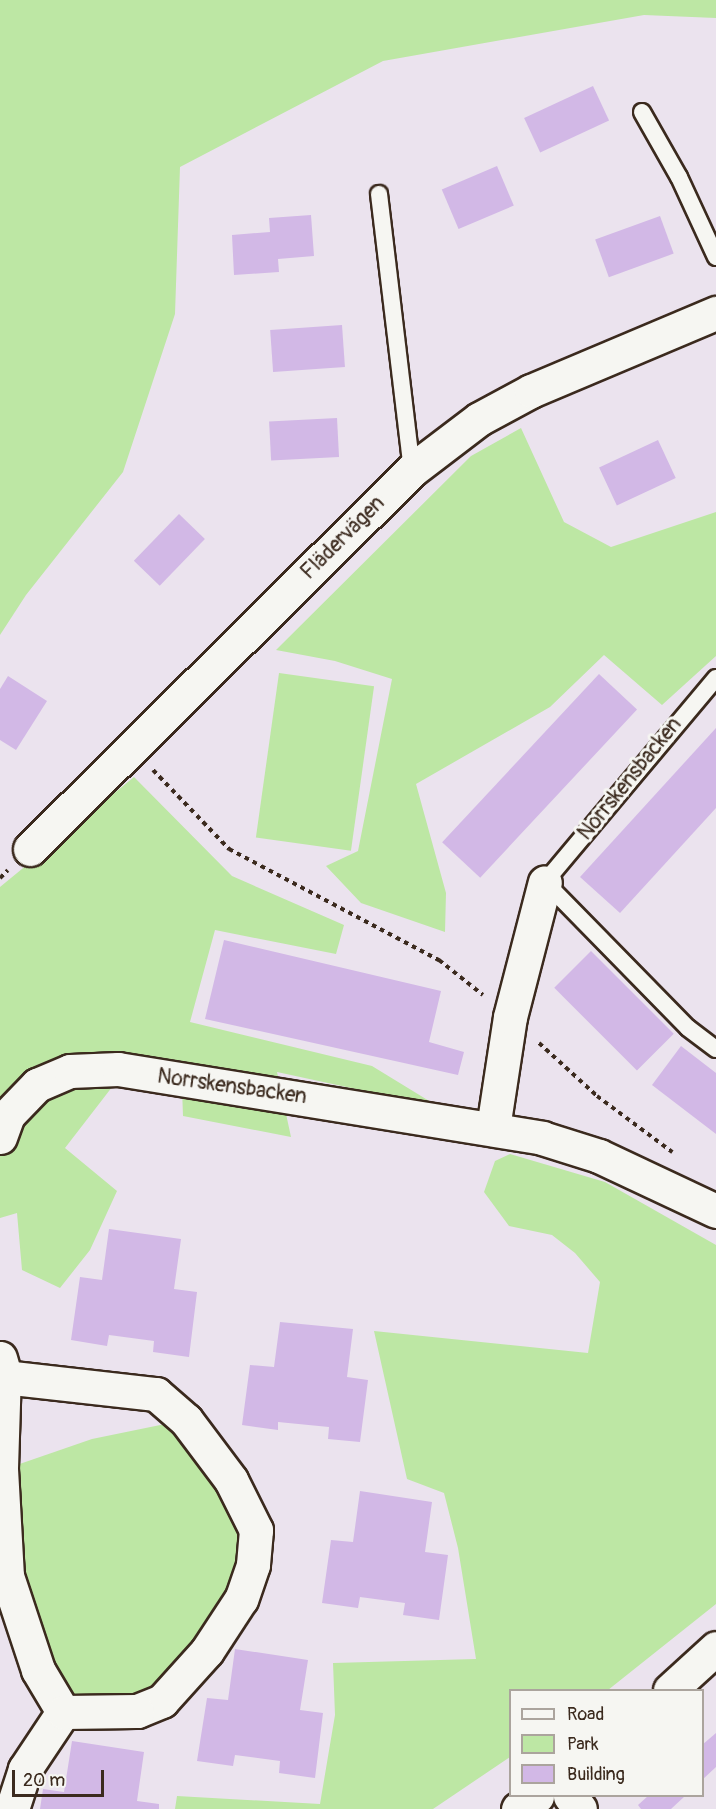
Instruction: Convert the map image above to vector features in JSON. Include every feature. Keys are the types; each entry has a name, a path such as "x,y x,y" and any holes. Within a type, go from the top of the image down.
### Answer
{"street":[{"name":"Flädervägen","path":"30,849 412,470 479,419 531,391 716,313"},
{"name":"Norrskensbacken","path":"493,1128 510,1017 545,882"},
{"name":"Norrskensbacken","path":"0,1137 8,1115 30,1091 52,1077 90,1068 493,1128 599,1156 716,1211"},
{"path":"2,1367 156,1394 186,1420 231,1480 256,1530 253,1565 241,1599 207,1651 162,1701 137,1710 63,1712 38,1671 7,1576 1,1469 2,1367"},
{"path":"671,1689 716,1648"},
{"path":"12,1809 26,1769 63,1712"},
{"path":"518,1809 536,1797"},
{"path":"571,1797 580,1809"}],"lane":[{"path":"642,112 679,177 716,256"},
{"path":"379,194 412,470"},
{"name":"Norrskensbacken","path":"545,882 716,678"},
{"path":"545,882 688,1028 716,1049"}],"path":[{"path":"132,748 229,849 439,960 510,1017 597,1096 678,1156"}],"green space":[{"path":"0,0 716,0 716,18 644,15 383,61 180,167 175,314 123,472 26,595 0,635"},
{"path":"521,428 564,522 611,547 716,512 716,656 662,705 604,655 550,707 416,784 446,893 445,932 361,903 326,866 358,851 392,679 335,661 276,650 471,456"},
{"path":"279,673 374,686 351,851 256,837"},
{"path":"134,777 232,876 344,925 336,954 215,930 190,1022 372,1066 439,1107 277,1072 291,1137 183,1116 181,1061 136,1056 65,1148 117,1191 90,1250 60,1288 22,1270 17,1213 0,1218 0,887"},
{"path":"510,1154 605,1182 716,1245 716,1604 609,1689 509,1689 509,1758 433,1809 175,1809 177,1796 320,1804 335,1715 333,1663 476,1659 458,1548 444,1493 407,1479 374,1331 588,1353 600,1282 575,1253 552,1235 509,1226 484,1192 495,1161"},
{"path":"170,1423 242,1520 235,1592 158,1690 97,1704 64,1690 13,1567 8,1468 92,1439"}],"building":[{"path":"593,86 609,120 540,153 524,118"},
{"path":"497,166 514,206 459,229 442,189"},
{"path":"311,215 314,256 278,259 279,272 234,275 232,235 270,232 269,218"},
{"path":"660,216 674,254 609,277 595,240"},
{"path":"342,325 345,367 273,372 270,330"},
{"path":"337,418 339,457 271,461 269,422"},
{"path":"658,440 676,478 617,506 599,467"},
{"path":"179,514 205,539 160,586 134,561"},
{"path":"599,674 637,709 480,878 442,842"},
{"path":"8,676 47,701 16,750 0,740 0,689"},
{"path":"716,728 716,808 620,913 580,877"},
{"path":"224,940 441,991 429,1042 464,1052 458,1075 205,1019"},
{"path":"591,951 674,1034 637,1071 554,988"},
{"path":"681,1046 716,1073 716,1134 652,1085"},
{"path":"109,1229 181,1239 174,1289 197,1292 189,1357 153,1352 154,1341 109,1335 107,1346 71,1340 80,1277 102,1280"},
{"path":"280,1322 353,1329 347,1377 368,1380 360,1442 328,1439 329,1427 278,1422 278,1430 242,1425 250,1365 274,1367"},
{"path":"360,1491 432,1502 425,1552 448,1555 439,1620 403,1615 405,1603 360,1597 358,1608 322,1603 331,1540 353,1542"},
{"path":"235,1649 308,1660 300,1710 323,1713 315,1778 279,1773 280,1761 235,1755 233,1766 197,1761 207,1698 228,1700"},
{"path":"716,1733 716,1767 704,1778 704,1743"},
{"path":"72,1741 144,1752 137,1801 159,1804 159,1809 40,1809 43,1789 64,1792"},
{"path":"647,1797 684,1797 671,1809 641,1809 638,1805"}]}
